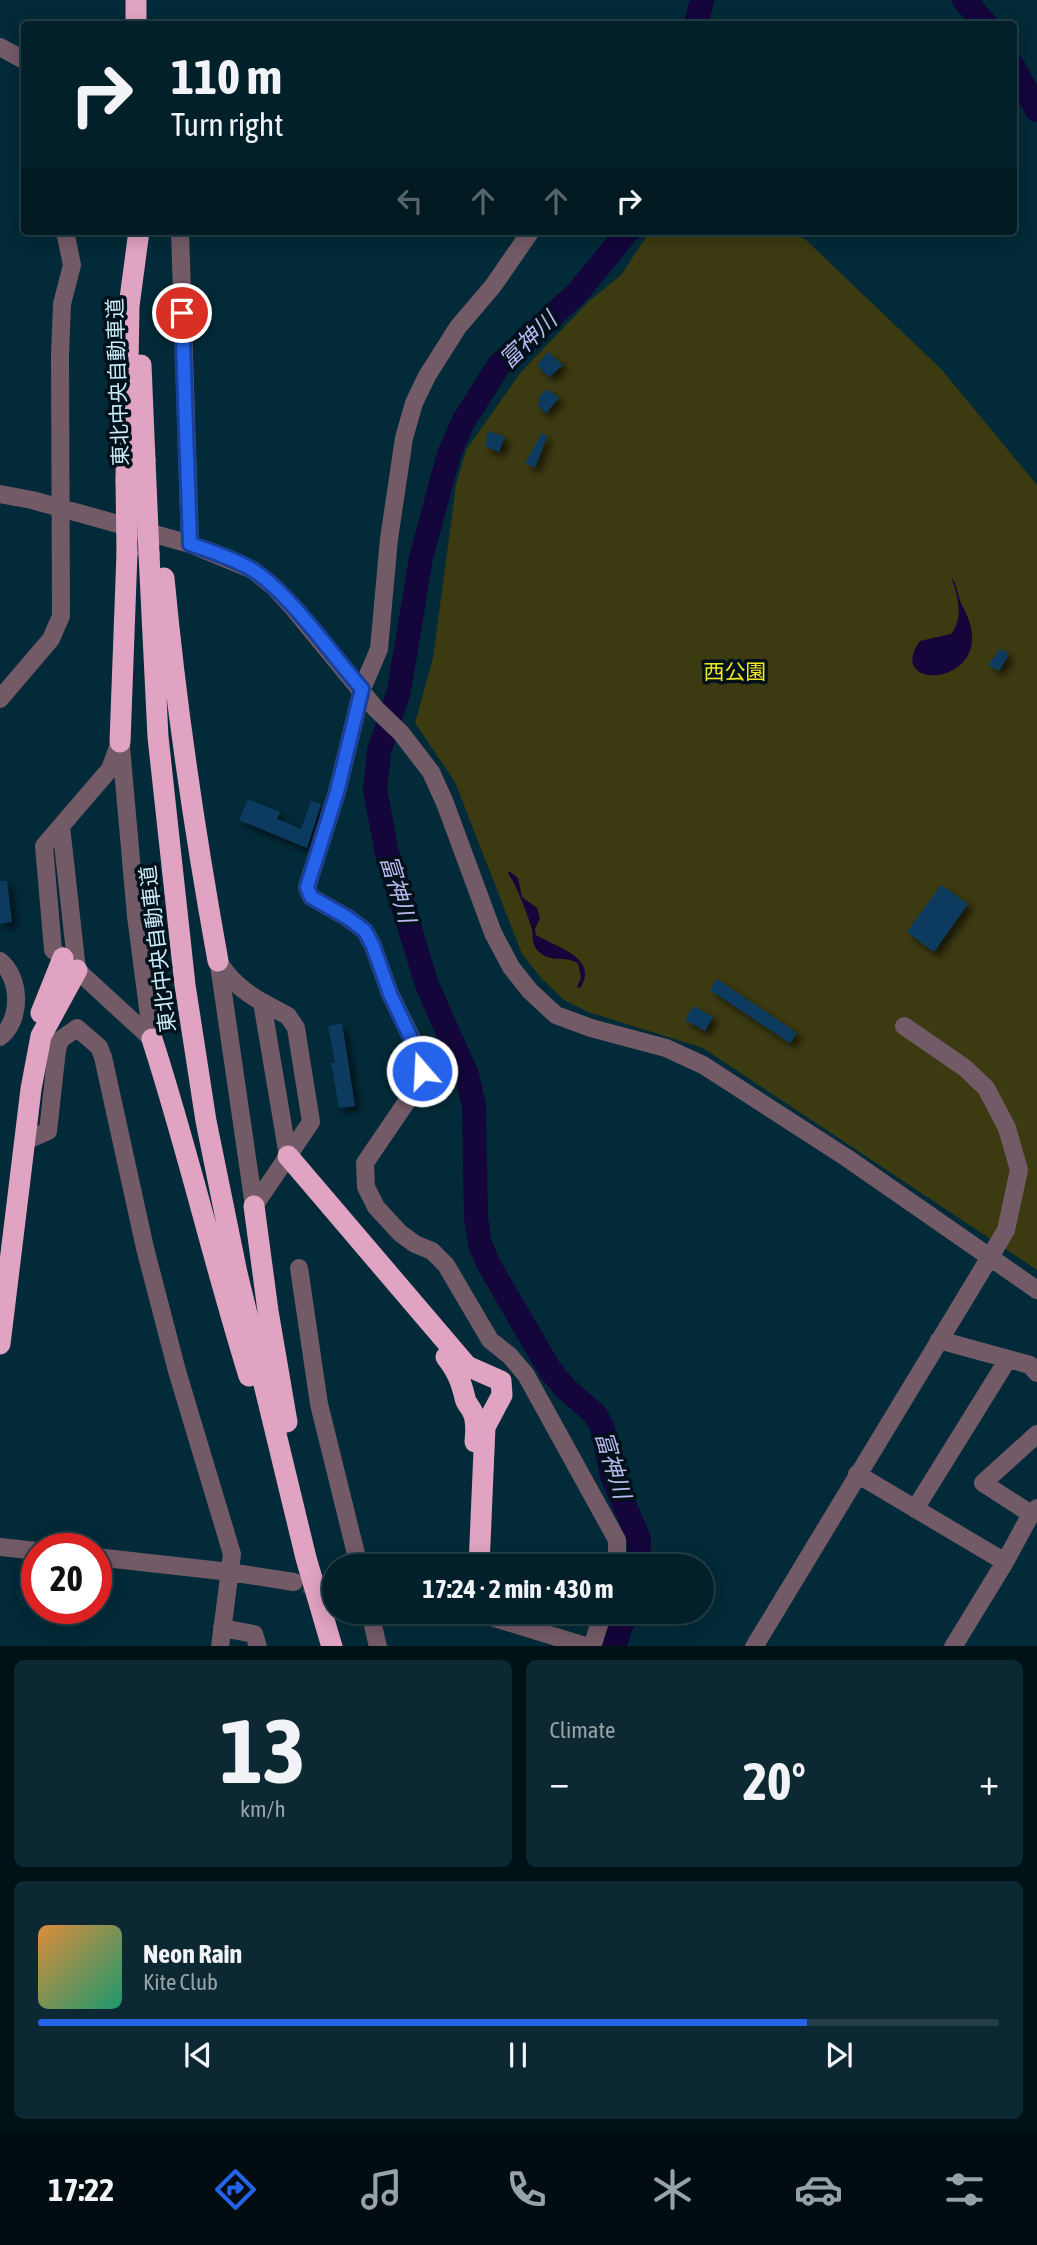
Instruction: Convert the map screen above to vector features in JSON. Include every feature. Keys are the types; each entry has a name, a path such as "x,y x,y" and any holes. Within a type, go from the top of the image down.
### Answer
{"highway":[{"path":"136,0 136,21"},
{"path":"120,742 127,553 129,306 139,235"},
{"name":"東北中央自動車道","path":"140,235 141,355 155,555 158,737 185,985 206,1121 237,1273 306,1558 334,1646"},
{"path":"155,555 184,763 218,961"},
{"path":"0,1344 25,1140 41,1036 70,964"},
{"path":"0,1270 22,1083 30,1038 70,964"},
{"path":"152,1039 180,1125 233,1326 306,1558"},
{"path":"284,1161 458,1372 465,1400 473,1411 476,1425 471,1554"},
{"path":"284,1161 467,1366 501,1381 502,1395 485,1427 480,1554"},
{"path":"254,1206 286,1420 332,1605 334,1646"}],"street":[{"path":"0,47 21,58"},
{"path":"0,699 51,639 61,616 60,355 62,304 72,265 66,235"},
{"path":"180,235 190,544"},
{"path":"528,235 493,286 458,327 426,376 414,403 404,438 389,539 379,649 362,689 337,792 307,887 311,897 365,931 390,994 419,1055 422,1071 418,1085 365,1163 366,1187 376,1207 400,1233 415,1244 432,1251 446,1265 490,1340 510,1356 526,1375 617,1540 617,1554"},
{"path":"0,495 62,508 190,544 253,570 274,587 376,709 401,733 431,772 494,933 511,967 530,991 556,1014 591,1028 666,1048 703,1065 847,1158 1037,1290"},
{"path":"120,742 110,768 44,846 53,950 152,1039"},
{"path":"120,742 136,916 152,1039"},
{"path":"0,961 8,967 19,999 6,1032 0,1037"},
{"path":"218,961 230,979 244,992 288,1016 296,1028 311,1122 254,1206"},
{"path":"218,961 254,1206"},
{"path":"262,1002 284,1161"},
{"path":"755,1646 1006,1230 1012,1210 1019,1170 1007,1128 986,1088 965,1068 904,1026"},
{"path":"25,1140 48,1131 57,1050 60,1040 77,1028 99,1046 103,1057 145,1248 177,1371 232,1554 221,1637 254,1634 258,1646"},
{"path":"299,1268 319,1404 356,1554"},
{"path":"939,1340 1030,1365 1037,1373"},
{"path":"915,1509 1008,1359"},
{"path":"954,1646 1034,1511 983,1483 1037,1434"},
{"path":"858,1474 1005,1562"},
{"path":"0,1547 21,1549"},
{"path":"112,1559 294,1582"},
{"path":"373,1624 378,1646"},
{"path":"515,1624 588,1646"},
{"path":"591,1646 599,1624"}],"green space":[{"name":"西公園","path":"647,235 798,235 942,370 1037,485 1037,1270 703,1048 588,1012 564,1000 522,954 455,782 415,723 433,658 456,485 466,450 521,372 589,301 621,275"}],"shaded area":[{"path":"951,577 972,633 969,653 958,667 943,674 928,675 916,670 912,658 920,641 951,634 955,628 959,613"},
{"path":"509,871 518,878 522,897 537,908 540,918 535,929 536,935 564,949 580,961 585,978 580,988 577,987 581,978 578,963 547,957 535,948 532,929"}],"building":[{"path":"548,352 563,365 549,377 537,365"},
{"path":"547,389 559,398 546,413 537,405 541,401 538,398"},
{"path":"488,431 505,437 499,452 485,446"},
{"path":"542,433 547,436 535,468 525,463"},
{"path":"1000,649 1009,654 999,671 988,665"},
{"path":"248,799 280,812 277,819 301,829 311,801 321,804 307,848 239,820"},
{"path":"0,881 7,881 12,922 0,924"},
{"path":"941,885 968,904 934,952 907,932"},
{"path":"717,979 797,1033 790,1043 710,990"},
{"path":"693,1006 713,1017 705,1031 685,1020"},
{"path":"342,1023 355,1106 339,1108 328,1026"}],"waterway":[{"name":"富神川","path":"697,21 702,0"},
{"path":"964,0 983,21"},
{"path":"1017,73 1037,110"},
{"name":"富神川","path":"625,235 578,292 499,365 463,422 449,454 421,558 399,691 379,752 375,790 387,853 427,985 467,1075 474,1106 476,1218 480,1244 489,1265 550,1370 566,1389 595,1414 603,1429 612,1476 639,1539 639,1554"},
{"name":"富神川","path":"614,1646 622,1624"}],"tunnel":[{"path":"304,1584 322,1588"}],"route":[{"path":"182,313 190,544 253,570 274,587 362,689 337,792 307,887 311,897 365,931 390,994 419,1055 422,1071"}]}
